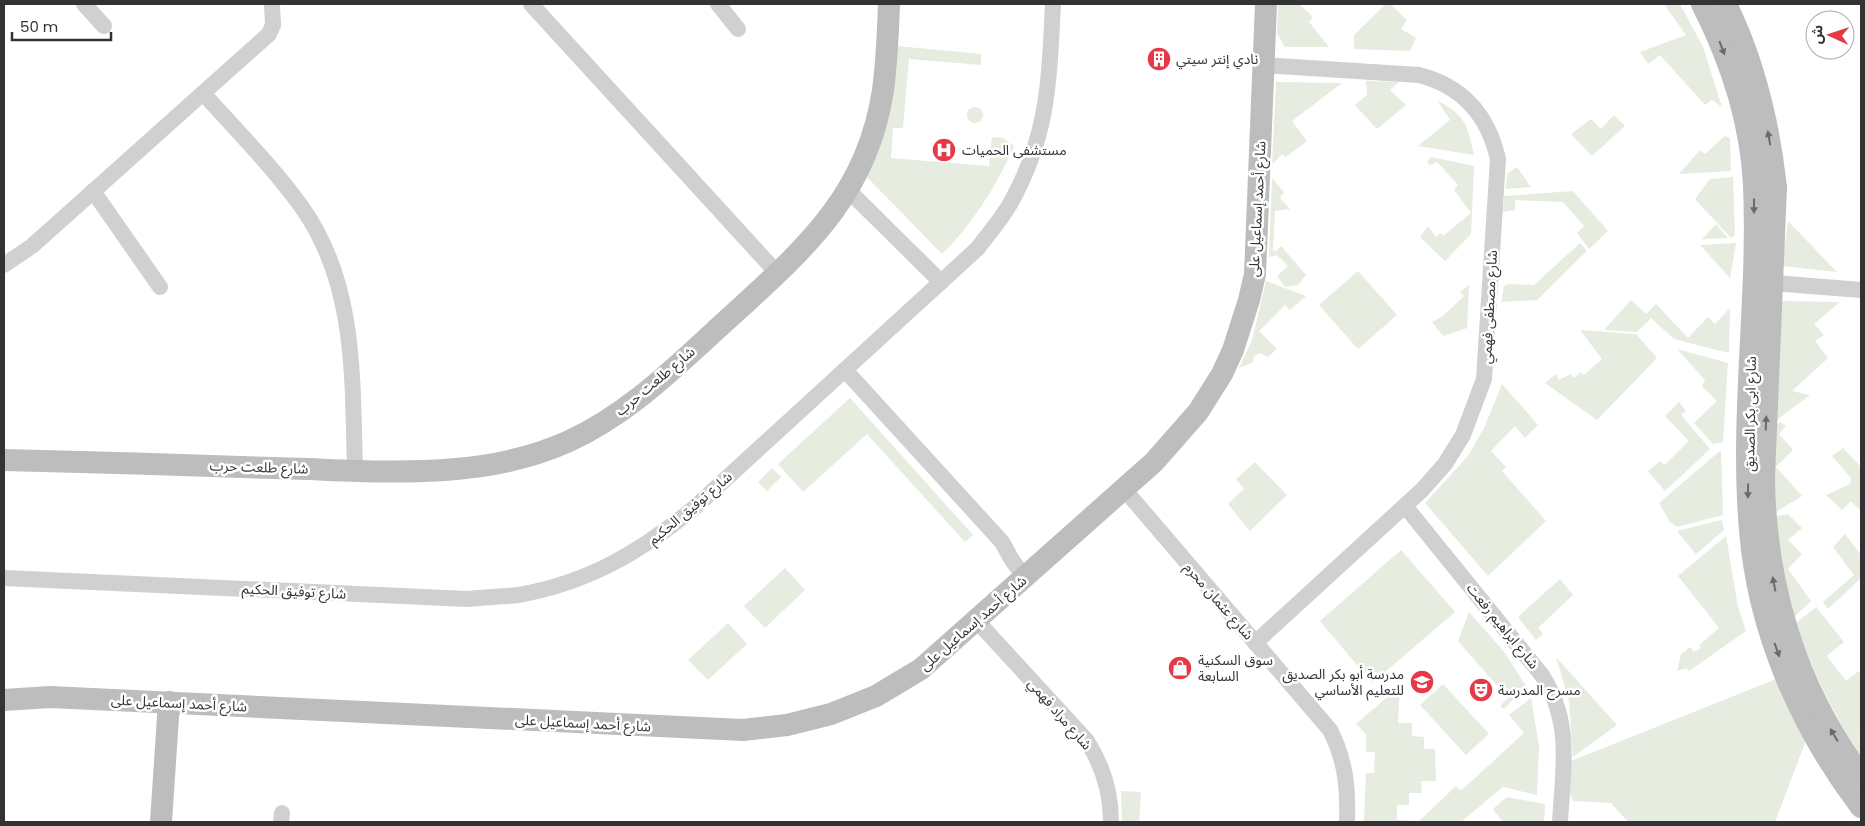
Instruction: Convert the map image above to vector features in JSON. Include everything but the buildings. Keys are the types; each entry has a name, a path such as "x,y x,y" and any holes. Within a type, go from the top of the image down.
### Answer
{"street":[{"path":"84,4 104,26"},
{"path":"4,265 32,246 269,34 273,25 272,4"},
{"path":"531,4 778,274"},
{"path":"718,4 738,29"},
{"name":"شارع طلعت حرب","path":"4,460 442,471 477,468 514,461 568,442 617,414 640,397 778,274 824,226 848,190 867,151 879,110 886,67 889,4"},
{"name":"شارع توفيق الحكيم","path":"4,578 468,599 518,595 566,583 612,565 655,540 694,508 978,248 1009,206 1026,172 1044,118 1048,93 1053,4"},
{"name":"شارع أحمد إسماعيل على","path":"4,700 50,697 743,730 765,728 831,714 876,696 921,669 1124,489 1170,446 1198,412 1222,374 1242,325 1255,274 1266,4"},
{"name":"شارع ابى بكر الصديق","path":"1702,4 1731,73 1746,128 1754,184 1763,282 1764,476 1765,516 1770,565 1784,622 1804,678 1833,733 1861,775"},
{"name":"شارع ابى بكر الصديق","path":"1726,4 1751,66 1760,96 1773,156 1776,187 1763,282 1748,501 1758,586 1775,645 1800,708 1833,767 1861,807"},
{"name":"شارع مصطفى فهمي","path":"1255,643 1434,478 1455,450 1472,417 1484,379 1498,159 1485,122 1470,103 1452,88 1430,78 1419,75 1263,65"},
{"path":"203,93 301,206 324,245 340,287 350,330 355,470"},
{"path":"848,190 941,282"},
{"path":"93,191 160,287"},
{"path":"1763,282 1861,290"},
{"path":"845,370 1002,542 1025,578"},
{"name":"شارع عثمان محرم","path":"1124,489 1323,720 1336,742 1347,780 1347,822"},
{"name":"شارع ابراهيم رفعت","path":"1405,506 1541,674 1554,695 1564,735 1560,822"},
{"name":"شارع مراد فهمي","path":"977,621 1090,746 1107,784 1111,822"},
{"path":"161,822 169,702"}],"shaded area":[{"path":"1278,4 1299,4 1313,17 1309,22 1329,47 1285,47 1277,33"},
{"path":"1386,4 1390,4 1407,20 1401,29 1416,38 1410,51 1354,49 1354,35"},
{"path":"1664,4 1680,4 1703,47 1722,107 1712,100 1705,105 1660,55 1648,64 1640,52 1686,35"},
{"path":"897,46 981,54 981,65 909,59 903,128 893,128 891,158 989,166 992,137 1003,138 1014,146 983,204 964,230 942,254 863,173"},
{"path":"1366,81 1399,82 1390,90 1406,105 1377,129 1355,105 1367,95"},
{"path":"1276,82 1342,83 1292,121 1307,141 1286,157 1282,154 1272,165"},
{"path":"1437,100 1460,116 1467,128 1474,155 1418,146 1450,120"},
{"path":"975,107 981,109 983,115 981,121 975,123 969,121 967,115 969,109"},
{"path":"1614,115 1625,126 1592,156 1571,134 1591,119 1601,129"},
{"path":"1725,136 1730,138 1731,171 1679,174 1700,150 1705,154"},
{"path":"1431,157 1474,166 1471,234 1445,261 1420,237 1428,226 1436,237 1441,233 1443,236 1471,213 1454,190 1458,185 1437,162 1430,165 1427,162"},
{"path":"1517,167 1531,187 1506,189 1507,174"},
{"path":"1733,177 1735,235 1731,238 1695,199 1710,179"},
{"path":"1272,178 1284,192 1280,198 1290,209 1275,211 1273,250 1276,251 1281,246 1306,275 1298,285 1285,287 1277,276 1288,266 1277,255 1269,257"},
{"path":"1573,191 1608,231 1589,249 1577,233 1584,226 1563,202 1515,200 1515,210 1503,212 1504,196"},
{"path":"1788,221 1837,272 1782,266"},
{"path":"1716,224 1728,238 1702,239"},
{"path":"1580,243 1587,251 1537,300 1501,302 1504,286 1508,284 1534,285"},
{"path":"1736,243 1730,278 1700,245"},
{"path":"1358,271 1397,315 1358,349 1319,305"},
{"path":"1266,281 1306,296 1290,310 1285,305 1259,331 1277,349 1268,357 1260,353 1254,357 1252,363 1239,368 1252,340"},
{"path":"1469,285 1467,328 1443,336 1432,322 1443,316 1464,296 1460,292"},
{"path":"1631,300 1646,314 1656,304 1688,338 1708,317 1715,324 1730,308 1729,353 1674,339 1651,318 1637,332 1604,330"},
{"path":"1782,301 1840,302 1814,324 1824,335 1815,341 1828,358 1792,391 1810,395 1774,422"},
{"path":"1580,330 1636,334 1657,358 1597,420 1545,383 1556,374 1559,380 1571,374 1574,378 1581,372 1584,375 1602,359"},
{"path":"1677,349 1728,363 1723,442 1713,444 1694,423 1717,401 1702,386 1705,380"},
{"path":"1502,384 1538,425 1525,438 1515,426 1491,451 1506,467 1502,471 1546,521 1488,576 1425,503 1468,456 1484,428"},
{"path":"850,398 973,535 965,542 867,434 803,492 778,464"},
{"path":"1679,402 1686,411 1681,415 1710,449 1665,491 1648,471 1660,461 1665,465 1689,441 1665,416"},
{"path":"1780,422 1786,426 1779,434 1793,450 1776,467 1802,496 1774,513 1772,428"},
{"path":"1752,442 1811,727 1775,822 1628,822 1611,803 1573,801 1570,794 1571,761 1784,676"},
{"path":"1843,448 1861,467 1860,510 1851,501 1842,510 1826,495 1850,484 1851,478 1832,456"},
{"path":"1721,450 1723,515 1677,527 1670,522 1659,503"},
{"path":"1255,462 1287,495 1250,531 1228,504 1244,489 1236,479"},
{"path":"772,468 781,477 767,491 758,482"},
{"path":"1788,514 1802,528 1788,540 1802,554 1788,569 1811,601 1792,619 1773,517"},
{"path":"1722,520 1724,530 1696,554 1677,531"},
{"path":"1845,534 1861,555 1861,578 1828,609 1823,602 1854,575 1833,547"},
{"path":"1726,536 1738,607 1746,631 1689,671 1686,668 1677,671 1681,654 1690,647 1694,652 1701,648 1699,645 1719,628 1678,576"},
{"path":"1401,550 1455,612 1372,683 1320,621"},
{"path":"785,568 805,590 765,628 744,606"},
{"path":"1560,579 1573,595 1538,628 1543,634 1536,640 1518,617"},
{"path":"1816,607 1844,642 1827,656 1846,681 1859,671 1861,674 1861,735 1859,736 1861,739 1861,756 1841,725 1824,692 1795,624"},
{"path":"1469,612 1505,653 1526,686 1504,709 1500,706 1508,698 1458,641"},
{"path":"728,623 747,644 708,680 688,660"},
{"path":"1556,657 1617,725 1573,757 1569,701"},
{"path":"1443,684 1489,734 1466,755 1420,705"},
{"path":"1400,686 1398,723 1412,723 1412,736 1424,737 1424,749 1435,749 1436,781 1421,781 1422,793 1409,793 1409,805 1397,805 1397,820 1419,821 1456,786 1459,790 1463,789 1524,733 1509,715 1531,698 1539,745 1537,795 1503,787 1461,822 1364,822 1366,773 1374,773 1375,752 1366,752 1366,734 1356,724"},
{"path":"1121,791 1141,792 1139,822 1122,822"},
{"path":"1507,797 1545,804 1544,822 1503,822 1493,809"}],"place":[{"name":"نادي إنتر سيتي","path":"1159,59"},
{"name":"مستشفى الحميات","path":"944,150"},
{"name":"سوق السكنية السابعة","path":"1180,668"},
{"name":"مدرسة أبو بكر الصديق للتعليم الأساسي","path":"1422,682"},
{"name":"مسرح المدرسة","path":"1481,690"}]}
